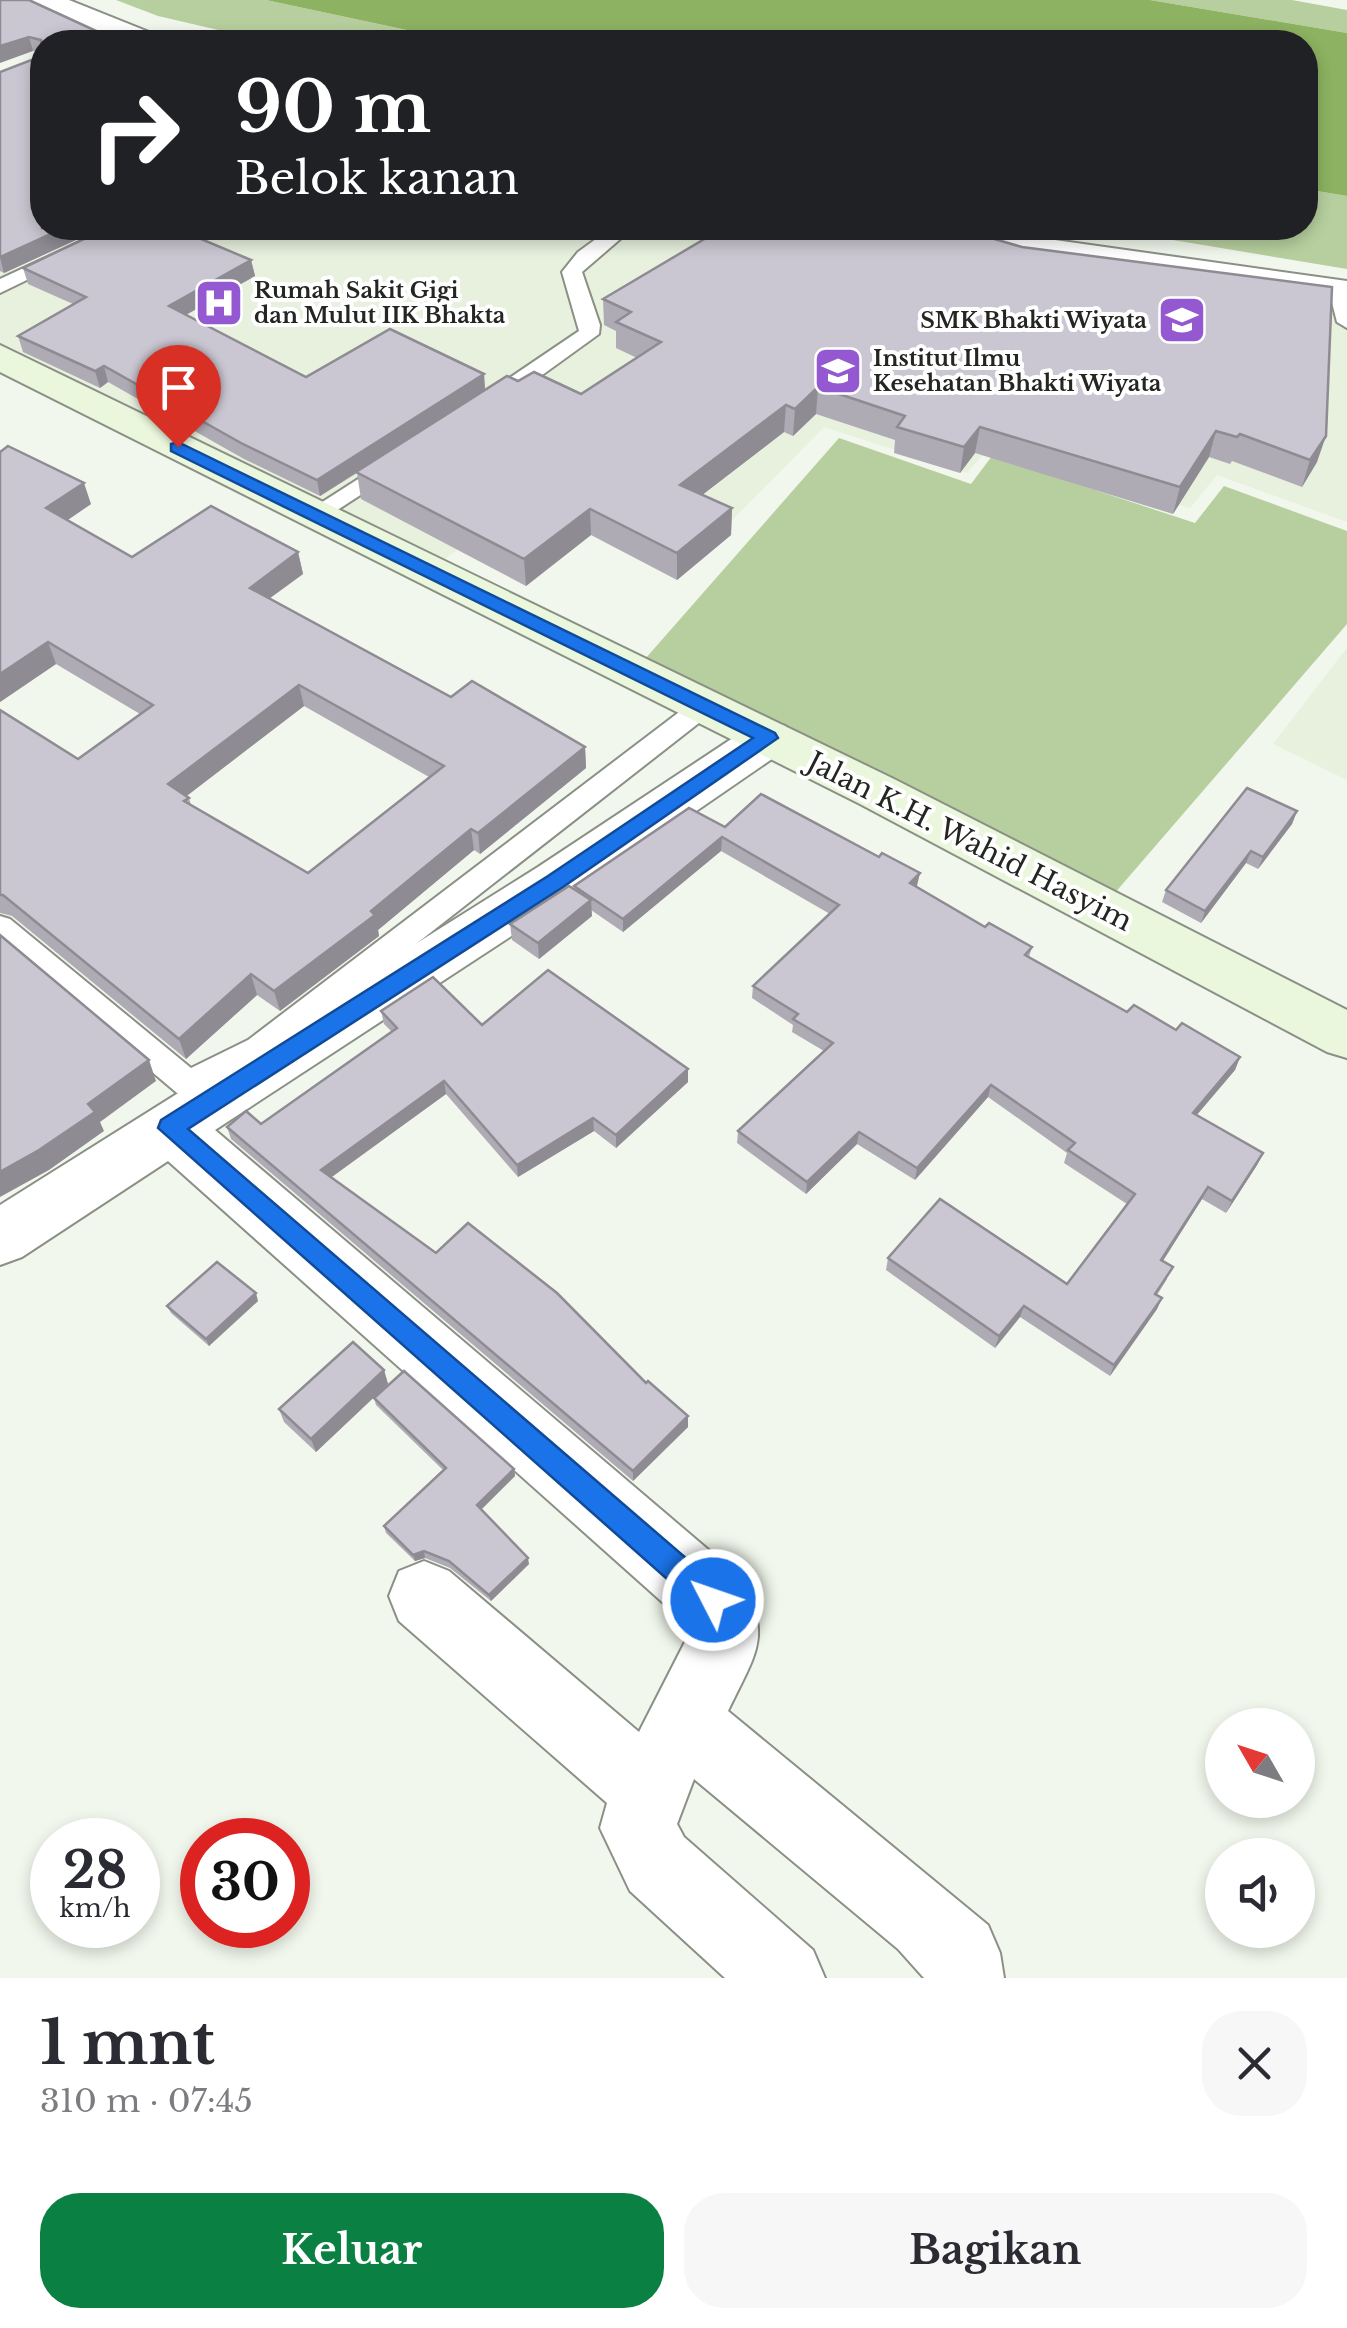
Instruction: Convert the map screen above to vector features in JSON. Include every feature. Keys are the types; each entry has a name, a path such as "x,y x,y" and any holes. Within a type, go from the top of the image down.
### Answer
{"main road":[{"name":"Jalan K.H. Wahid Hasyim","path":"0,358 768,738 1347,1036"}],"street":[{"path":"44,0 118,30"},
{"path":"970,240 1344,301"},
{"path":"0,1238 556,881 768,738"},
{"path":"170,1128 713,1600 724,1619 724,1642 649,1790 638,1828 657,1864 785,1978"},
{"path":"424,1596 649,1790"},
{"path":"684,1724 926,1922 960,1953 964,1978"}],"lane":[{"path":"0,287 99,240"},
{"path":"488,402 589,334 590,325 572,272 607,240"},
{"path":"314,515 409,453"},
{"path":"0,927 188,1084 258,1049 704,706"}],"shaded area":[{"path":"116,0 266,0 407,30 218,30 158,16"},
{"path":"266,0 1150,0 1347,33 1347,196 1318,191 1318,30 407,30"},
{"path":"1150,0 1292,0 1347,10 1347,33"},
{"name":"Institut Ilmu Kesehatan Bhakti Wiyata","path":"0,185 30,216 30,240 810,240 1347,315 1347,522 1217,475 1190,508 990,447 967,473 824,427 684,569 528,496 433,568 0,354"},
{"path":"1318,191 1347,196 1347,269 1173,240 1318,240"},
{"path":"839,438 971,484 992,456 1195,523 1224,486 1347,531 1347,624 1101,909 638,667"},
{"path":"1347,648 1347,780 1273,744"}],"building":[{"path":"0,0 29,0 94,30 30,30 30,37 0,46"},
{"path":"30,61 30,240 38,240 0,257 0,72"},
{"path":"82,240 204,240 251,260 169,306 306,377 390,329 484,374 317,480 241,443 104,366 95,371 18,336 86,297 23,268"},
{"name":"Institut Ilmu Kesehatan Bhakti Wiyata","path":"703,240 998,240 1022,247 1332,287 1326,436 1310,460 1240,434 1237,437 1216,431 1180,487 980,427 964,447 897,427 905,416 818,387 795,409 786,405 680,485 732,508 677,553 590,509 524,559 356,472 507,376 518,381 534,372 581,394 661,342 616,322 631,312 603,299"},
{"path":"8,446 84,483 46,508 132,557 211,506 298,552 250,588 451,697 472,681 585,747 478,833 471,829 371,911 375,915 274,991 251,974 179,1039 0,895 0,710 78,759 153,705 48,642 0,674 0,452","holes":["299,685 444,766 308,873 184,801 189,798 168,784"]},
{"path":"1247,788 1297,811 1263,857 1251,851 1205,911 1166,890"},
{"path":"761,794 879,857 882,853 920,873 910,883 985,927 989,923 1032,947 1025,955 1127,1012 1134,1005 1176,1030 1182,1023 1240,1057 1193,1113 1263,1153 1232,1201 1208,1187 1161,1260 1173,1267 1155,1294 1162,1298 1114,1365 1024,1306 999,1336 888,1258 940,1199 1067,1284 1135,1194 1068,1150 1075,1143 991,1085 917,1168 859,1132 807,1182 738,1131 833,1043 793,1019 798,1014 753,986 839,905 722,837 623,919 574,886 689,808 725,827"},
{"path":"569,886 591,900 538,943 510,924"},
{"path":"0,935 149,1060 88,1104 95,1112 0,1172"},
{"path":"548,970 688,1069 616,1135 593,1118 517,1165 444,1081 321,1170 436,1253 468,1223 557,1293 646,1383 688,1416 633,1471 227,1127 246,1111 261,1124 397,1028 381,1011 433,977 482,1025"},
{"path":"217,1262 256,1293 206,1339 167,1306"},
{"path":"353,1342 384,1370 311,1439 279,1409"},
{"path":"404,1371 514,1469 477,1505 528,1558 489,1595 449,1561 424,1551 413,1555 384,1526 446,1468 374,1398"}],"place":[{"name":"Rumah Sakit Gigi dan Mulut IIK Bhakta","path":"219,303"},
{"name":"SMK Bhakti Wiyata","path":"1182,320"},
{"name":"Institut Ilmu Kesehatan Bhakti Wiyata","path":"838,371"}],"route":[{"path":"178,447 768,738 556,881 170,1128 713,1600"}]}
